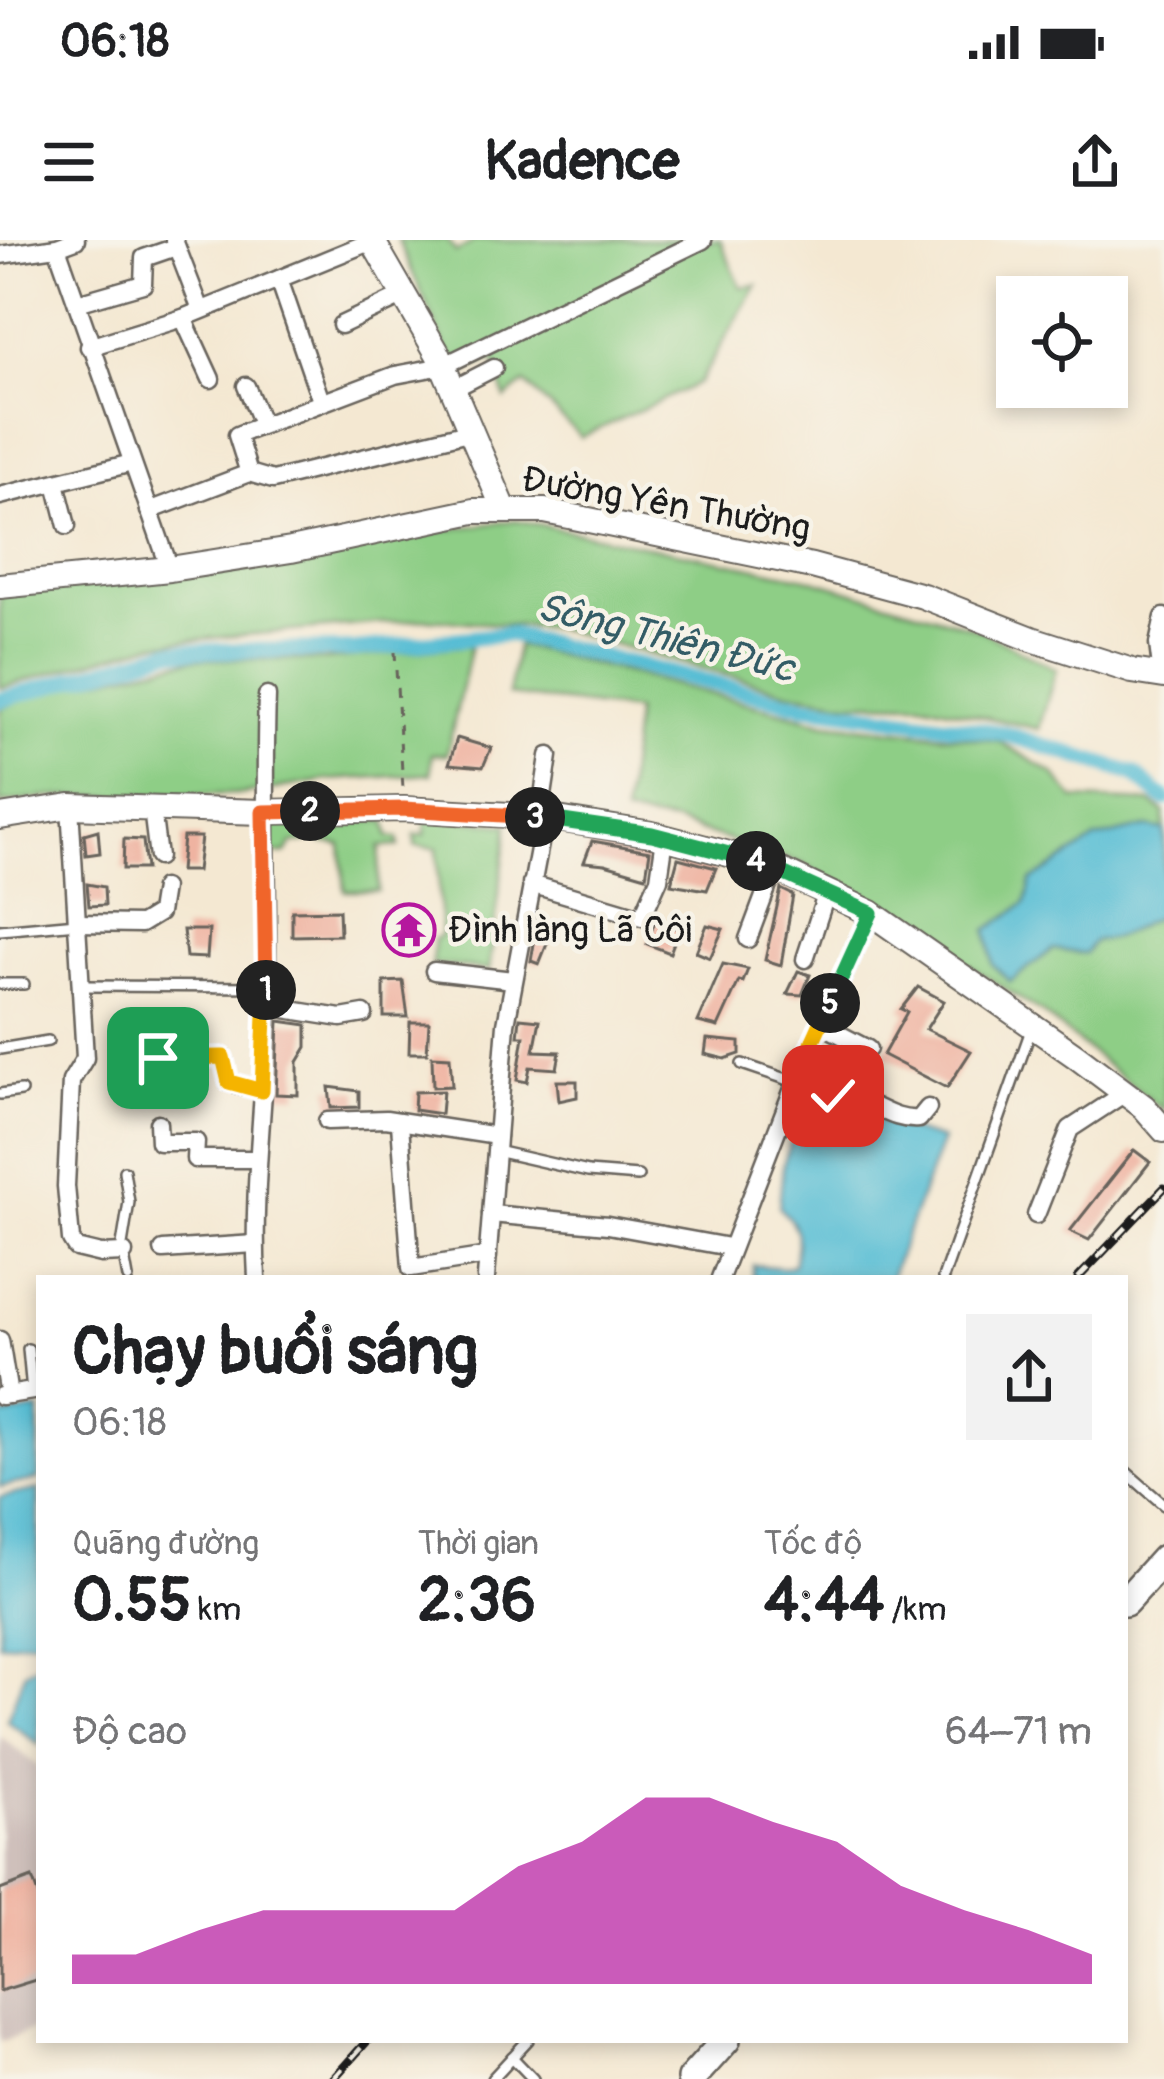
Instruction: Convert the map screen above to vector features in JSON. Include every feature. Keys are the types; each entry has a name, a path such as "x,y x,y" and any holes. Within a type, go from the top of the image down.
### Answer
{"main road":[{"path":"372,240 448,377 505,509"},
{"name":"Đường Yên Thường","path":"0,586 170,569 291,550 474,512 545,512 812,566 923,596 1032,639 1132,671 1163,676"},
{"path":"0,818 70,806 263,812 404,809 545,818 665,838 775,867 871,913 1125,1093 1164,1130"},
{"path":"1128,1599 1164,1559"},
{"path":"691,2079 723,2043"}],"street":[{"path":"0,255 76,240"},
{"path":"89,347 183,318 372,240"},
{"path":"448,377 703,240"},
{"path":"77,303 143,284 145,258 175,243 201,310"},
{"path":"57,247 170,569"},
{"path":"279,279 321,401"},
{"path":"341,326 404,295"},
{"path":"183,318 211,379"},
{"path":"249,473 238,435 262,424 395,375 448,377 494,368"},
{"path":"246,386 262,424"},
{"path":"149,511 249,473 273,480 472,431"},
{"path":"0,496 132,463"},
{"path":"56,483 67,526"},
{"path":"1163,676 1159,644 1164,617"},
{"path":"256,1275 266,1006 263,812 267,696"},
{"path":"486,1275 513,980 545,818 541,809 548,755"},
{"path":"70,806 85,1058 71,1081 66,1186 71,1240 87,1252 124,1253"},
{"path":"152,809 158,857"},
{"path":"531,884 641,917 659,879 665,838"},
{"path":"748,939 775,867"},
{"path":"76,923 141,923 159,913 163,888"},
{"path":"805,959 827,892"},
{"path":"721,1275 796,1079 871,913"},
{"path":"434,971 513,980"},
{"path":"266,1006 340,1018 364,1014"},
{"path":"820,1024 868,1048"},
{"path":"158,1058 223,1057 229,1082 262,1091"},
{"path":"796,1079 820,1092 857,1099 900,1118 919,1119 928,1108"},
{"path":"1036,1215 1070,1129 1125,1093"},
{"path":"327,1121 386,1119 496,1144"},
{"path":"158,1123 159,1142 196,1142 195,1160 258,1160"},
{"path":"400,1124 411,1268 488,1256"},
{"path":"491,1214 608,1225 729,1247"},
{"path":"164,1250 255,1244"},
{"path":"0,1340 4,1395 36,1390"}],"lane":[{"path":"0,930 76,923"},
{"path":"0,984 24,984"},
{"path":"80,986 266,987"},
{"path":"944,1275 1033,1025"},
{"path":"0,1049 48,1041"},
{"path":"742,1064 796,1079"},
{"path":"0,1094 21,1091"},
{"path":"496,1144 588,1172 638,1176"},
{"path":"124,1171 129,1202 122,1230 128,1275"},
{"path":"28,1349 36,1390"},
{"path":"1128,1477 1164,1505"},
{"path":"492,2079 525,2043"},
{"path":"512,2057 533,2079"}],"path":[{"path":"395,652 404,809"}],"shaded area":[{"path":"0,1736 36,1765 36,2029 0,2042"}],"green space":[{"path":"398,240 447,240 456,252 476,240 720,240 741,287 757,285 699,383 581,437 525,383 505,399 494,359 458,375"},
{"path":"516,520 807,578 978,629 1056,669 1039,729 922,703 847,702 789,692 555,628 427,619 155,643 0,688 0,593"},
{"path":"471,645 447,754 432,754 431,774 327,780 244,794 48,797 0,804 0,708 55,688 194,659 327,660"},
{"path":"517,645 826,723 999,741 1054,774 1074,799 1150,802 1164,812 1164,1111 1042,1013 803,864 676,823 624,815 635,711 508,695"},
{"path":"426,816 508,825 489,970 432,964 434,939 441,936 437,848 415,846 415,835 425,835"},
{"path":"263,817 309,817 308,841 292,844 286,853 267,854"},
{"path":"322,821 386,821 389,837 398,838 399,846 380,847 378,891 345,891 341,845 322,842"}],"water":[{"path":"1146,827 1164,830 1164,915 1094,941 1085,954 1053,949 1010,982 993,965 987,930 1026,903 1031,881 1096,839"},
{"path":"819,1102 942,1140 891,1275 753,1275 753,1265 793,1265 796,1233 779,1208 783,1164 807,1104"},
{"path":"36,1410 36,1480 0,1487 0,1416"},
{"path":"36,1490 36,1639 0,1644 0,1497"},
{"path":"36,1666 36,1743 7,1720 25,1671"}],"building":[{"path":"457,738 491,748 483,767 449,764"},
{"path":"98,830 100,853 86,855 84,834"},
{"path":"183,837 201,837 197,871 180,871"},
{"path":"124,839 143,840 146,869 123,869"},
{"path":"592,841 650,851 646,876 584,862"},
{"path":"678,858 716,868 707,890 671,884"},
{"path":"87,884 104,887 105,905 89,906"},
{"path":"781,889 793,895 781,965 765,960"},
{"path":"339,910 340,935 292,936 292,911"},
{"path":"538,921 555,924 539,964 531,961"},
{"path":"655,921 679,929 670,953 647,944"},
{"path":"707,925 723,929 710,958 696,952"},
{"path":"183,930 209,930 207,958 186,957"},
{"path":"723,964 748,969 718,1027 698,1022"},
{"path":"798,971 810,975 802,995 787,994"},
{"path":"403,981 408,1017 384,1017 384,982"},
{"path":"918,987 944,1001 926,1029 971,1051 947,1088 883,1055 907,1012 901,1009"},
{"path":"520,1018 540,1020 534,1051 560,1052 557,1069 530,1067 527,1082 517,1080 524,1036 518,1036"},
{"path":"279,1021 307,1025 307,1047 298,1062 298,1095 276,1094"},
{"path":"410,1022 429,1022 427,1053 409,1053"},
{"path":"707,1039 740,1042 740,1054 725,1059 705,1054"},
{"path":"432,1056 450,1057 452,1086 433,1087"},
{"path":"557,1081 577,1081 577,1097 559,1101"},
{"path":"329,1087 359,1091 359,1107 331,1108"},
{"path":"443,1091 441,1114 414,1110 415,1092"},
{"path":"1134,1150 1150,1162 1089,1240 1070,1231"},
{"path":"32,1878 36,1889 36,1980 0,1991 0,1890"}],"waterway":[{"name":"Sông Thiên Đức","path":"0,700 169,651 355,650 509,634 801,705 1003,733 1134,774 1164,799"}],"railway":[{"path":"1081,1275 1164,1188"},
{"path":"333,2079 365,2043"}],"place":[{"name":"Đình làng Lã Côi","path":"409,930"}],"route":[{"path":"158,1058 223,1057 229,1082 262,1091 267,932 263,812 404,809 545,818 652,834 767,864 871,913 797,1076 833,1096"}]}
